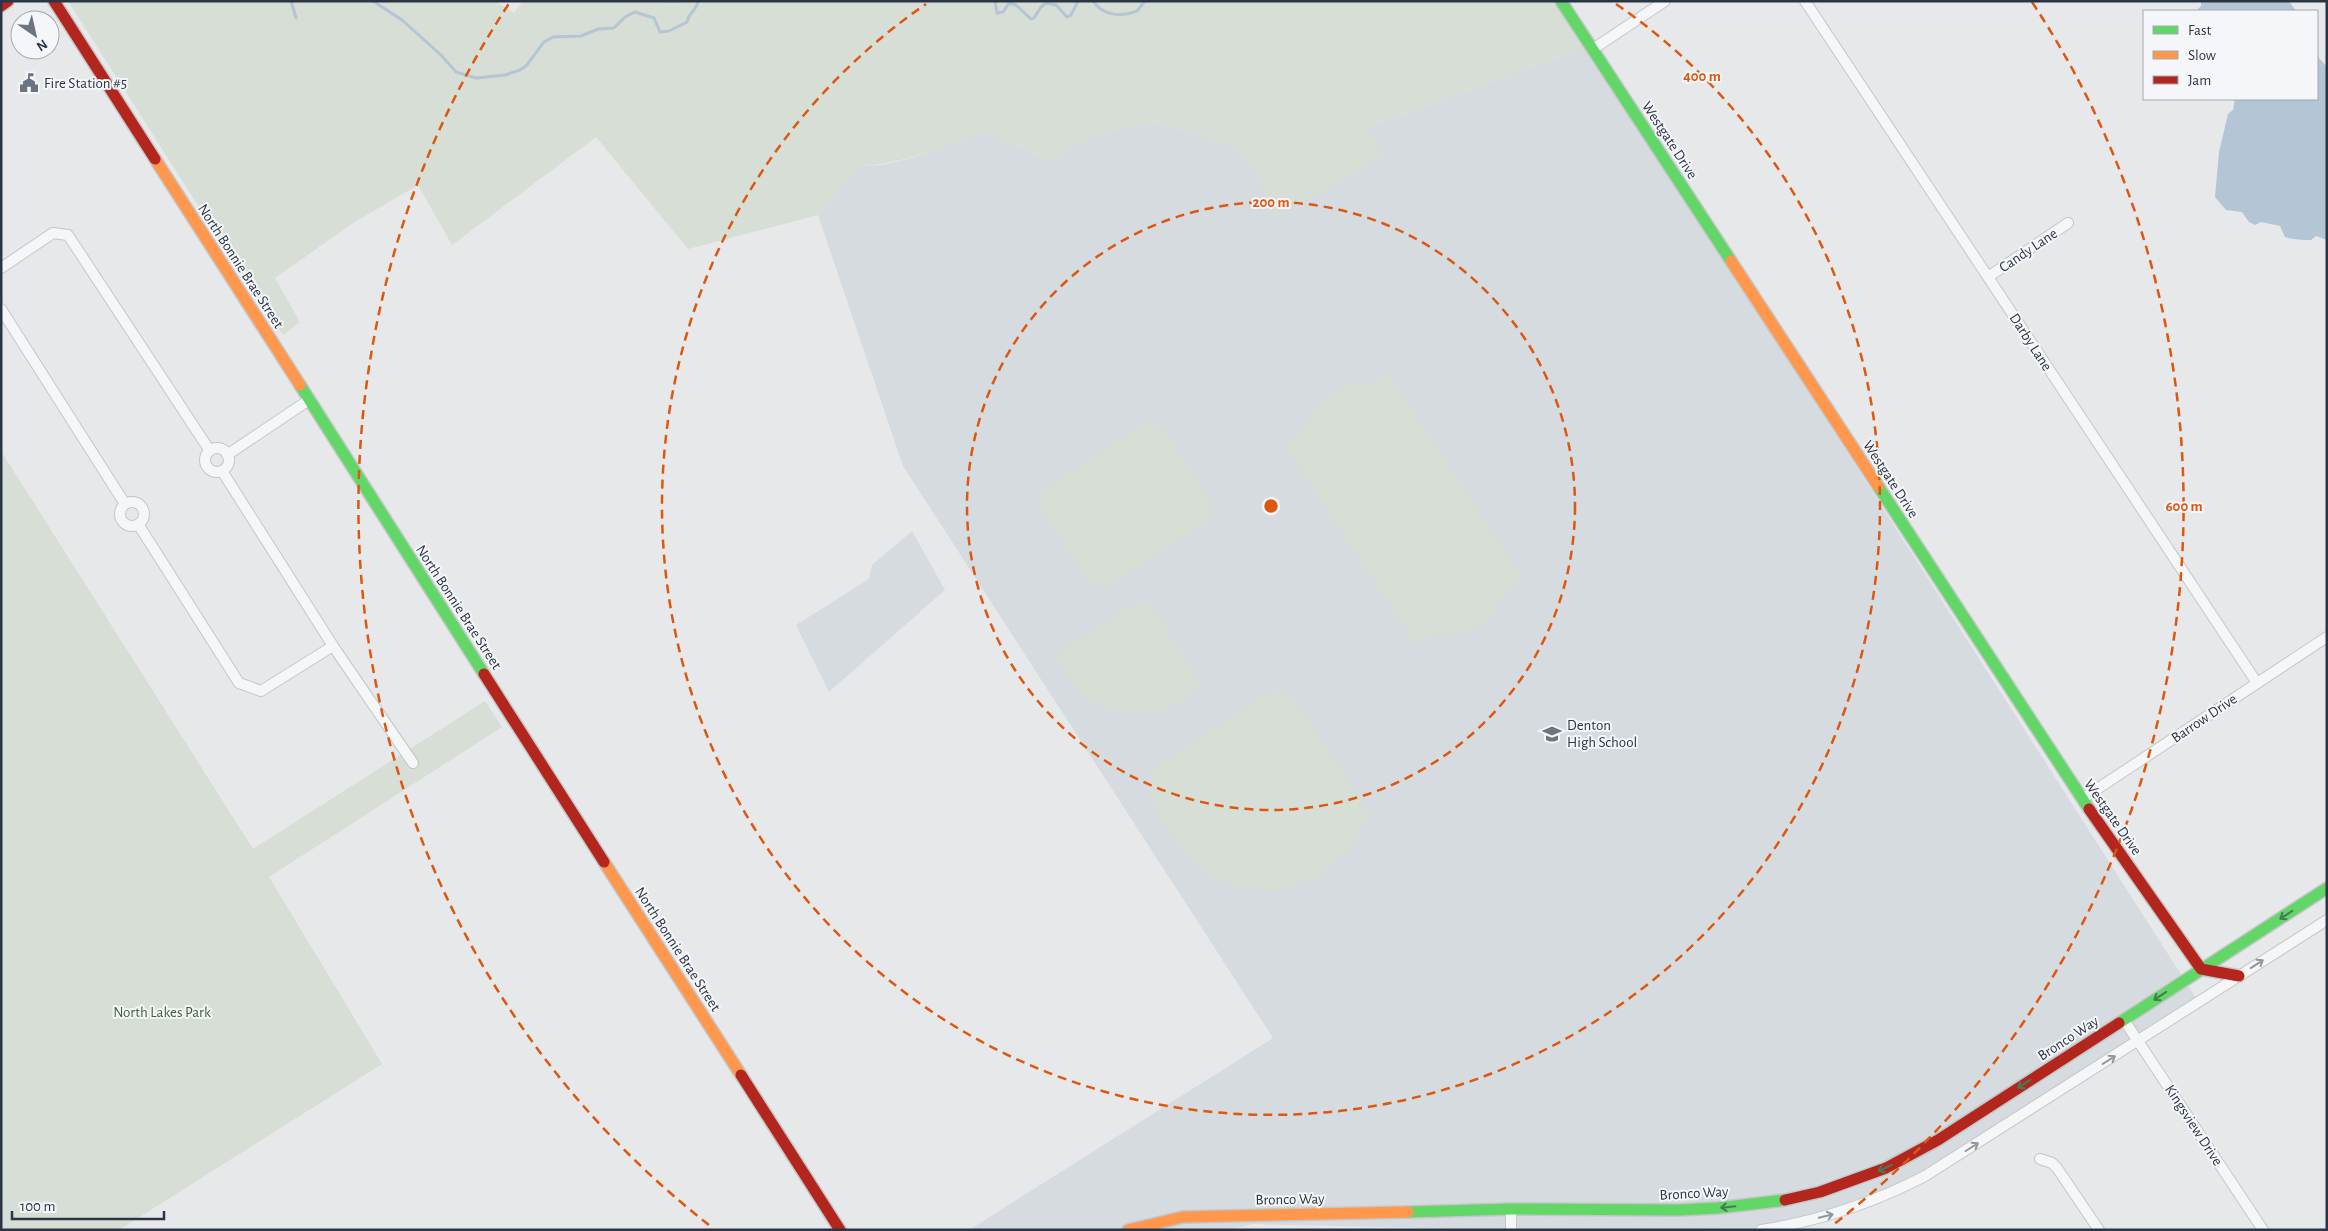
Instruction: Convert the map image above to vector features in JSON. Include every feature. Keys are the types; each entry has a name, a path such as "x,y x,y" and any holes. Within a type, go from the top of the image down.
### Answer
{"street":[{"path":"1,6 8,1"},
{"name":"North Bonnie Brae Street","path":"54,1 840,1230"},
{"name":"Westgate Drive","path":"1561,1 2082,799 2201,969"},
{"path":"1593,49 1665,1"},
{"name":"Darby Lane","path":"1805,1 2257,683"},
{"name":"Candy Lane","path":"1988,277 2068,223"},
{"path":"1,268 53,232 68,235 210,451"},
{"path":"1,309 125,504"},
{"path":"227,455 309,400"},
{"path":"222,471 211,470 206,465 205,457 210,451 217,449 227,455"},
{"path":"222,471 228,462 227,455"},
{"path":"222,471 333,646 413,763"},
{"path":"132,502 142,507 143,518 138,524 130,526 121,519 120,511 125,504 132,502"},
{"path":"138,524 239,683 261,691 333,646"},
{"name":"Barrow Drive","path":"2082,799 2327,638"},
{"path":"2201,969 2327,888"},
{"path":"1761,1230 1832,1215 1866,1204 1925,1176 2327,920"},
{"path":"2201,969 2239,976"},
{"name":"Bronco Way","path":"1128,1230 1183,1217 1511,1209 1678,1210 1784,1200 1820,1192 1855,1181 1912,1155 2201,969"},
{"name":"Kingsview Drive","path":"2124,1020 2263,1230"},
{"path":"2040,1159 2052,1163 2057,1168 2099,1230"},
{"path":"1511,1209 1511,1230"}],"shaded area":[{"name":"Denton High School","path":"1588,47 2198,1001 1907,1182 1775,1228 1509,1230 1253,1224 1228,1230 969,1230 1273,1038 903,466 818,215 861,166 882,165 912,158 985,132 1052,161 1094,135 1157,122 1234,147 1254,169 1274,216 1384,157 1366,128"},
{"path":"912,531 945,590 829,692 796,625 869,579 872,565"}],"green space":[{"path":"68,1 495,1 514,13 523,1 1556,1 1588,47 1366,128 1385,157 1273,217 1254,169 1234,147 1157,122 1094,135 1052,161 985,132 909,158 861,166 818,215 688,249 596,137 452,245 418,185 356,221 275,278 300,322 283,335 234,262"},
{"path":"1389,373 1523,579 1506,590 1498,607 1487,621 1478,627 1452,636 1433,636 1417,645 1284,445 1301,433 1317,403 1333,392 1361,383 1373,384"},
{"path":"1149,420 1154,428 1160,424 1214,507 1208,511 1213,519 1103,591 1097,582 1091,586 1039,505 1044,502 1038,493"},
{"name":"North Lakes Park","path":"1,451 253,849 485,701 502,727 269,877 382,1064 119,1230 1,1230"},
{"path":"1139,601 1150,603 1203,686 1168,708 1145,713 1121,712 1109,709 1088,698 1072,682 1055,655"},
{"path":"1273,689 1291,694 1370,814 1348,853 1316,877 1281,891 1242,888 1213,878 1183,852 1158,817 1152,794 1153,769"}],"water":[{"path":"2201,1 2289,1 2295,10 2197,10 2201,6"},
{"path":"2318,54 2327,67 2327,240 2316,236 2311,240 2285,237 2280,226 2261,222 2255,225 2249,222 2242,212 2226,210 2215,197 2219,152 2228,114 2233,110 2235,100 2318,100"}],"waterway":[{"path":"291,1 296,18"},
{"path":"373,1 402,20 441,55 456,72 476,78 505,75 520,70 526,66 544,42 553,37 581,36 598,29 614,28 625,17 635,12 654,18 660,32 669,31 687,22 698,1"},
{"path":"668,1 677,1"},
{"path":"995,1 997,13 1003,12 1009,3 1016,5 1031,19 1034,18 1046,3 1056,5 1067,17 1071,15 1078,1"},
{"path":"1093,1 1102,10 1113,14 1137,11 1145,1"}],"traffic: fast":[{"path":"1561,1 1731,261"},
{"path":"300,385 484,674"},
{"path":"1878,486 2089,809"},
{"path":"2119,1023 2327,888"},
{"path":"1408,1212 1511,1209 1678,1210 1718,1208 1785,1200"}],"traffic: slow":[{"path":"155,159 300,385"},
{"path":"1731,261 1878,486"},
{"path":"604,862 741,1075"},
{"path":"1128,1230 1183,1217 1408,1212"}],"traffic: jam":[{"path":"1,6 8,1"},
{"path":"54,1 155,159"},
{"path":"484,674 604,862"},
{"path":"2089,809 2201,969 2239,976"},
{"path":"1785,1200 1820,1192 1886,1168 1938,1140 2119,1023"},
{"path":"741,1075 840,1230"}],"place":[{"name":"Fire Station #5","path":"29,83"},
{"name":"Denton High School","path":"1552,734"}]}
